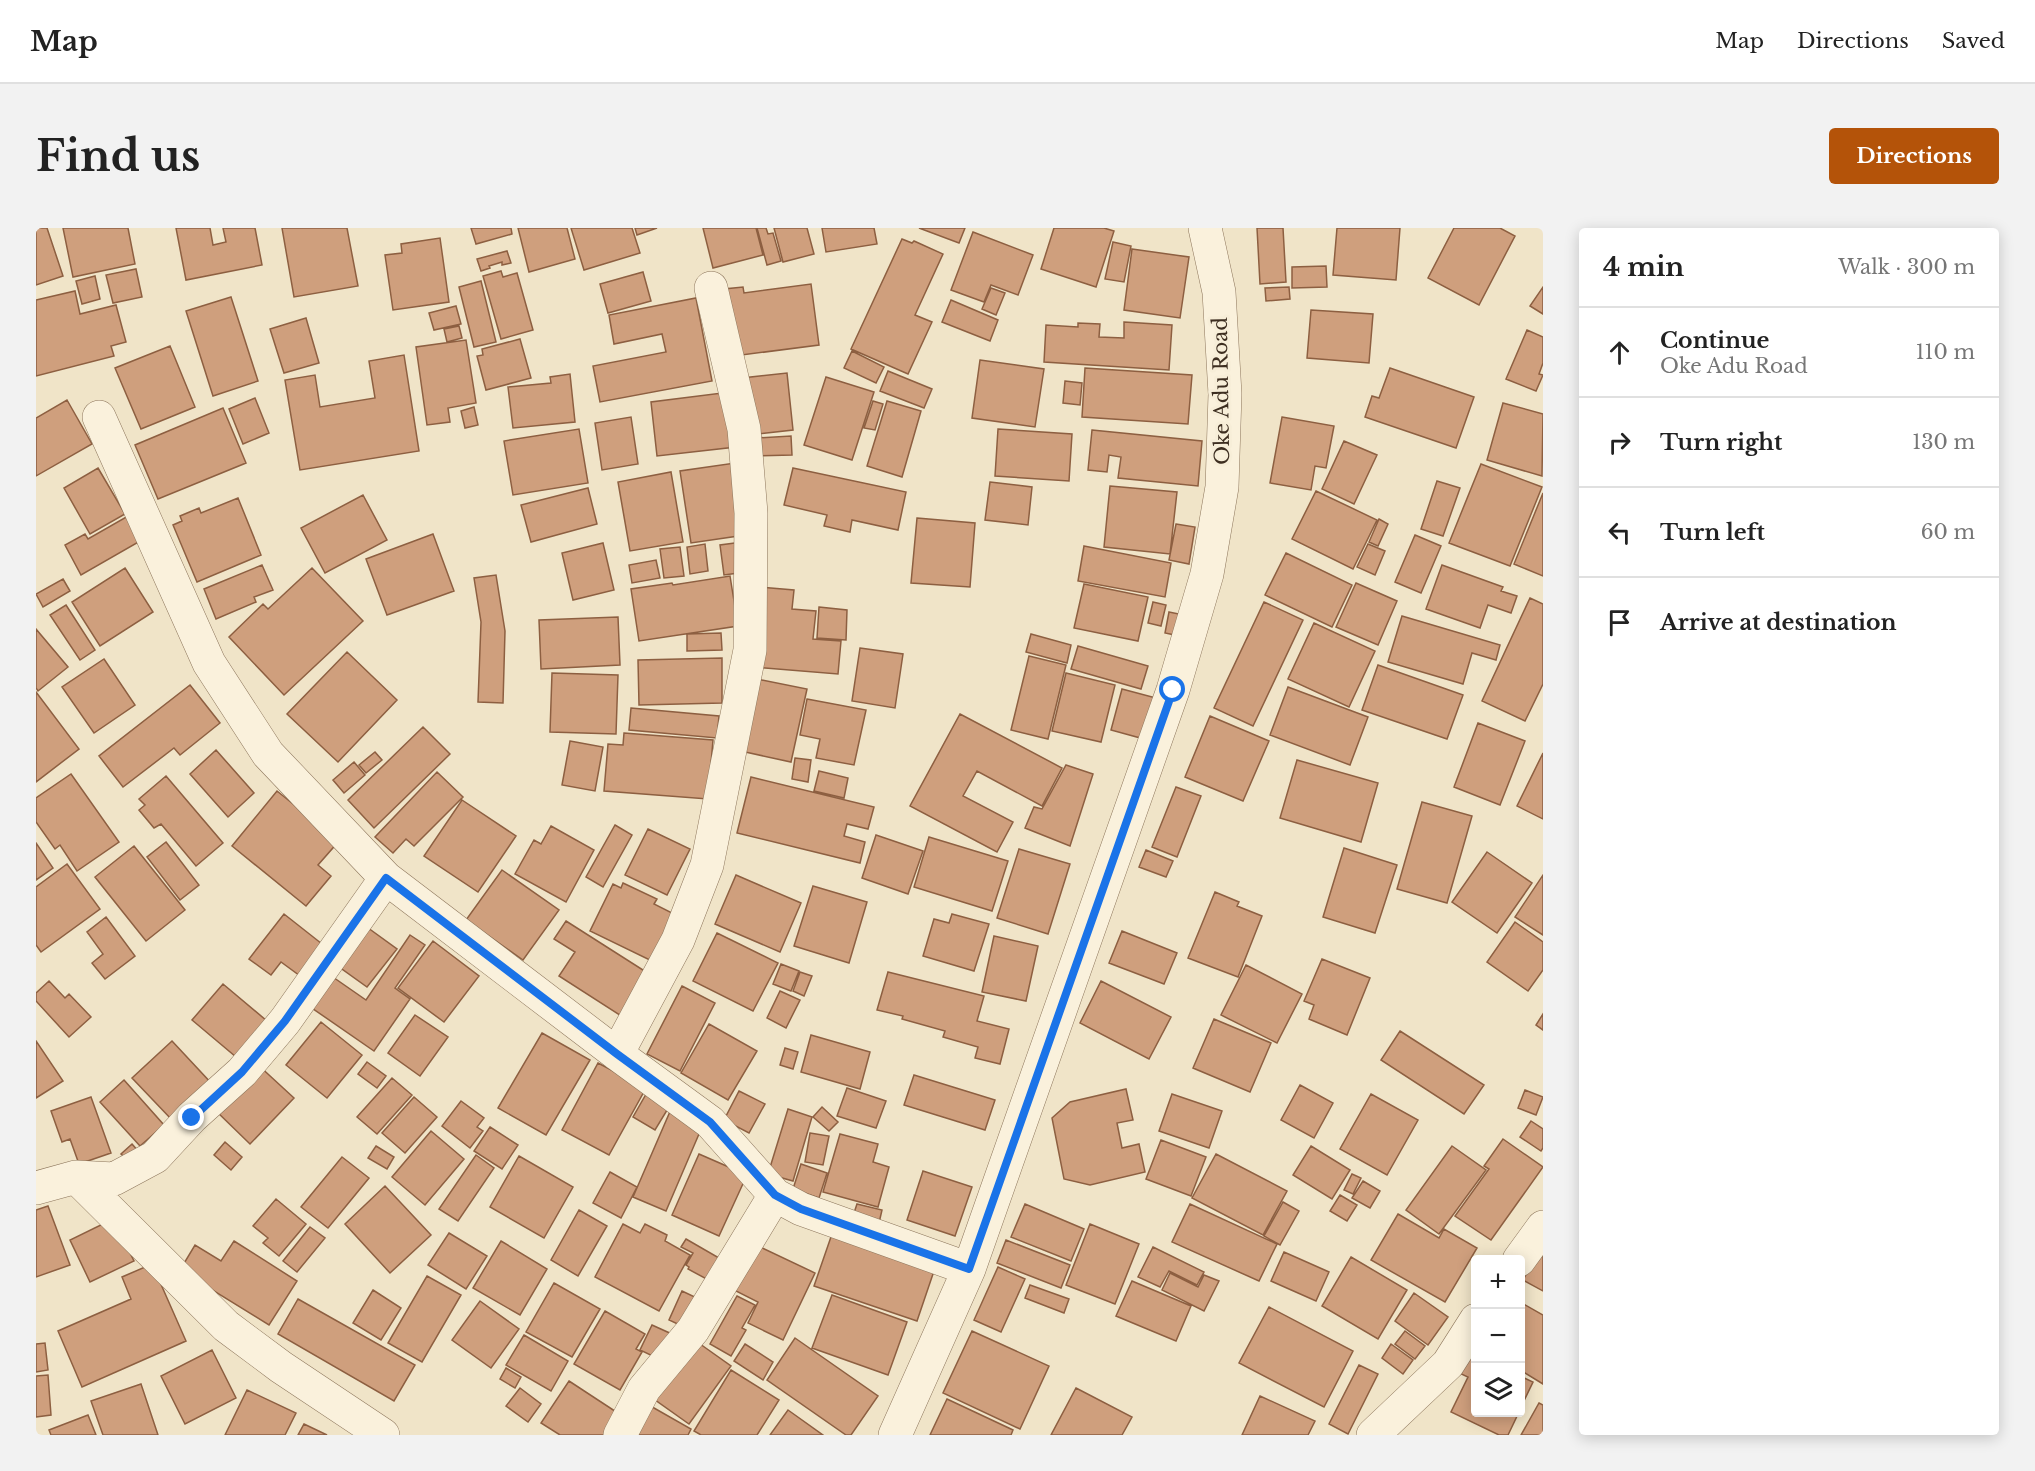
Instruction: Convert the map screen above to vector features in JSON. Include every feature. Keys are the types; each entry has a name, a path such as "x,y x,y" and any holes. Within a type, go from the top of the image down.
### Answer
{"street":[{"name":"Oke Adu Road","path":"895,1435 969,1269 1173,690 1207,574 1222,486 1226,394 1219,292 1205,228"},
{"path":"617,1054 678,940 707,865 750,650 751,513 744,429 711,288"},
{"path":"99,417 209,663 268,754 386,878 710,1122 775,1195 801,1209 969,1269"},
{"path":"36,1188 76,1177 114,1179 155,1157 192,1118 242,1072 285,1021 386,878"},
{"path":"76,1177 226,1326 383,1435"},
{"path":"620,1435 644,1389 693,1330 775,1195"},
{"path":"1523,1255 1543,1227"},
{"path":"1373,1435 1448,1364 1471,1328"}],"building":[{"path":"36,228 47,228 63,276 36,285"},
{"path":"63,228 128,228 135,264 73,277"},
{"path":"176,228 210,228 213,245 226,242 223,228 255,228 262,265 186,280"},
{"path":"282,228 347,228 358,286 294,297"},
{"path":"471,228 511,228 512,234 476,244"},
{"path":"518,228 567,228 575,259 529,272"},
{"path":"571,228 632,228 640,253 584,270"},
{"path":"635,228 657,228 637,235"},
{"path":"703,228 756,228 763,255 713,268"},
{"path":"757,228 766,228 768,234 773,233 781,261 767,265"},
{"path":"774,228 807,228 814,254 783,262"},
{"path":"822,228 874,228 877,244 826,252"},
{"path":"919,228 965,228 959,243"},
{"path":"1054,228 1104,228 1114,231 1096,287 1041,269"},
{"path":"1257,228 1283,228 1286,282 1260,284"},
{"path":"1337,228 1400,228 1396,280 1333,275"},
{"path":"1454,228 1500,228 1515,236 1479,305 1428,278"},
{"path":"973,232 1033,255 1018,295 991,285 984,302 951,290"},
{"path":"440,238 449,302 393,310 385,255 402,253 401,244"},
{"path":"902,239 912,243 914,241 943,254 915,315 932,322 908,374 851,349"},
{"path":"1113,242 1131,246 1124,282 1105,279"},
{"path":"1132,249 1189,257 1180,318 1124,310"},
{"path":"507,251 511,263 502,265 502,262 481,271 477,259"},
{"path":"1326,266 1327,287 1292,288 1292,267"},
{"path":"136,269 142,297 113,303 106,275"},
{"path":"501,271 503,277 517,273 533,330 501,339 483,276"},
{"path":"643,272 651,301 608,313 600,284"},
{"path":"95,276 100,299 82,304 76,281"},
{"path":"481,281 496,342 474,347 459,287"},
{"path":"811,284 819,345 734,356 724,289 743,287 744,293"},
{"path":"1289,287 1290,299 1266,301 1265,288"},
{"path":"1543,287 1543,314 1530,306"},
{"path":"991,288 1005,293 996,315 982,309"},
{"path":"75,291 80,314 116,305 126,342 111,346 114,356 36,376 36,300"},
{"path":"231,297 258,381 213,396 186,311"},
{"path":"696,298 712,381 600,402 593,366 666,352 662,334 614,344 609,315"},
{"path":"951,300 998,320 990,341 942,322"},
{"path":"456,306 461,324 434,330 429,313"},
{"path":"1311,310 1373,314 1369,363 1307,358"},
{"path":"306,318 319,363 284,373 270,329"},
{"path":"1124,322 1172,325 1169,370 1044,362 1046,325 1078,327 1078,323 1100,324 1099,337 1124,338"},
{"path":"459,326 462,338 447,342 444,329"},
{"path":"1527,330 1543,337 1543,363 1539,374 1543,375 1536,391 1506,379"},
{"path":"520,339 531,378 486,390 477,356 483,355 482,349"},
{"path":"466,340 476,403 448,408 450,422 427,425 416,347"},
{"path":"170,346 195,407 141,429 115,368"},
{"path":"852,351 884,367 876,383 844,368"},
{"path":"404,355 419,451 300,470 285,380 315,375 320,407 375,398 369,361"},
{"path":"980,360 1044,369 1035,427 972,418"},
{"path":"1085,368 1192,375 1188,424 1082,417"},
{"path":"1390,368 1474,397 1456,448 1365,417 1372,396 1379,398"},
{"path":"888,371 932,389 924,408 880,391"},
{"path":"787,373 793,430 748,435 742,378"},
{"path":"570,374 575,422 513,428 508,387 551,383 550,377"},
{"path":"826,377 874,392 852,460 804,445"},
{"path":"1065,381 1082,383 1080,405 1063,403"},
{"path":"730,392 736,447 657,456 651,402"},
{"path":"255,398 269,433 243,444 229,409"},
{"path":"67,400 92,444 36,476 36,418"},
{"path":"873,401 883,404 875,430 864,428"},
{"path":"887,401 921,411 902,477 867,466"},
{"path":"1503,403 1543,414 1542,476 1487,460"},
{"path":"474,407 478,425 465,428 461,411"},
{"path":"223,408 246,463 158,499 135,445"},
{"path":"631,417 638,464 602,470 595,423"},
{"path":"1282,417 1334,426 1326,468 1315,466 1311,490 1270,483"},
{"path":"579,429 588,483 513,495 504,441"},
{"path":"998,429 1072,434 1069,481 995,476"},
{"path":"1092,430 1202,441 1198,486 1118,478 1121,457 1109,455 1107,472 1088,470"},
{"path":"791,436 792,455 757,456 756,438"},
{"path":"1344,441 1377,455 1354,504 1322,489"},
{"path":"735,463 745,535 691,543 680,471"},
{"path":"1481,464 1542,487 1510,566 1449,543"},
{"path":"98,468 125,514 90,534 64,488"},
{"path":"793,468 906,492 898,530 852,520 850,532 824,526 827,515 784,505"},
{"path":"671,472 683,542 630,551 618,482"},
{"path":"1437,481 1460,488 1443,536 1421,529"},
{"path":"990,482 1032,487 1028,525 985,520"},
{"path":"1110,486 1177,492 1170,554 1104,547"},
{"path":"588,488 597,524 531,542 521,505"},
{"path":"1316,491 1377,520 1353,569 1292,539"},
{"path":"1543,493 1543,576 1514,564"},
{"path":"363,495 387,540 325,573 301,528"},
{"path":"238,498 261,555 197,582 173,525 182,521 180,516 199,508 201,513"},
{"path":"128,516 142,540 81,575 65,545 85,534 88,539"},
{"path":"917,518 975,523 970,587 911,583"},
{"path":"1379,519 1388,524 1378,546 1369,542"},
{"path":"1176,524 1195,527 1189,564 1169,560"},
{"path":"433,534 454,591 387,615 366,559"},
{"path":"1415,535 1441,546 1421,593 1395,582"},
{"path":"742,542 746,572 724,575 720,545"},
{"path":"603,543 614,590 573,600 562,553"},
{"path":"705,544 708,571 690,574 687,547"},
{"path":"1368,544 1385,551 1375,575 1357,567"},
{"path":"1084,546 1171,563 1165,597 1078,581"},
{"path":"680,547 684,576 664,578 660,549"},
{"path":"1286,553 1352,585 1332,627 1265,595"},
{"path":"656,560 660,578 632,583 629,565"},
{"path":"262,565 273,590 254,597 256,602 216,619 204,589"},
{"path":"1442,565 1503,587 1501,591 1517,596 1511,613 1488,605 1480,628 1426,609"},
{"path":"125,568 153,612 100,646 72,602"},
{"path":"312,568 363,621 284,695 229,637 263,604 268,609"},
{"path":"496,575 505,631 503,703 478,702 481,622 474,578"},
{"path":"730,576 738,626 639,641 631,589"},
{"path":"63,579 70,591 43,607 36,594"},
{"path":"1356,583 1397,601 1378,645 1336,627"},
{"path":"1084,584 1148,597 1138,641 1074,628"},
{"path":"758,587 794,590 792,609 816,611 813,639 841,641 838,674 752,667"},
{"path":"1530,598 1543,604 1543,684 1525,721 1482,701"},
{"path":"1153,602 1166,605 1161,626 1148,623"},
{"path":"1264,602 1303,620 1253,726 1214,708"},
{"path":"66,605 95,650 80,660 50,615"},
{"path":"819,607 847,610 846,640 817,638"},
{"path":"1169,612 1179,614 1175,635 1165,633"},
{"path":"1402,616 1500,645 1496,660 1472,653 1463,684 1388,662"},
{"path":"618,617 620,665 541,669 539,620"},
{"path":"1314,623 1375,651 1349,707 1288,679"},
{"path":"36,629 68,667 38,691 36,688"},
{"path":"721,633 722,650 687,651 687,634"},
{"path":"1031,634 1071,645 1067,663 1026,652"},
{"path":"1078,646 1148,666 1141,689 1071,669"},
{"path":"860,648 903,654 895,708 852,701"},
{"path":"347,652 397,700 338,762 287,714"},
{"path":"1029,656 1066,665 1048,739 1011,730"},
{"path":"722,658 722,703 639,705 638,660"},
{"path":"104,659 135,705 94,733 62,687"},
{"path":"1378,665 1463,695 1447,739 1362,710"},
{"path":"552,673 618,675 616,734 550,732"},
{"path":"1066,673 1115,685 1101,742 1052,731"},
{"path":"752,678 807,689 791,762 736,750"},
{"path":"190,685 220,723 180,755 174,748 123,787 99,756"},
{"path":"1288,687 1368,717 1350,765 1270,735"},
{"path":"1122,689 1156,698 1144,739 1111,730"},
{"path":"36,692 79,749 36,782"},
{"path":"807,699 866,710 854,765 816,758 820,739 800,735"},
{"path":"631,708 719,716 717,738 629,730"},
{"path":"960,714 1062,768 1042,806 977,771 963,796 1013,822 997,852 910,806"},
{"path":"1210,716 1269,741 1243,801 1185,777"},
{"path":"1478,723 1525,741 1500,805 1454,787"},
{"path":"423,727 450,754 374,828 348,800"},
{"path":"624,733 713,740 708,799 604,791 608,744 623,745"},
{"path":"570,741 603,747 595,791 562,785"},
{"path":"216,750 254,793 228,817 190,774"},
{"path":"375,752 382,760 366,773 359,765"},
{"path":"1543,753 1543,819 1517,806"},
{"path":"795,758 811,760 808,782 792,779"},
{"path":"1297,760 1378,783 1361,842 1280,818"},
{"path":"354,762 365,775 344,793 333,780"},
{"path":"1066,765 1093,774 1070,846 1025,828 1034,807 1042,809"},
{"path":"819,771 848,778 844,798 814,791"},
{"path":"437,772 463,797 414,846 406,839 393,853 375,837"},
{"path":"71,774 119,842 77,871 60,845 55,849 36,822 36,798"},
{"path":"166,776 223,843 196,866 161,824 154,828 139,810 145,805 139,799"},
{"path":"751,777 874,807 868,829 847,824 844,836 865,842 860,863 737,833"},
{"path":"1176,787 1201,796 1177,857 1152,847"},
{"path":"277,791 339,841 318,865 331,876 306,906 232,846"},
{"path":"462,800 516,836 478,892 424,856"},
{"path":"1422,802 1472,816 1447,903 1397,889"},
{"path":"615,825 632,835 603,887 586,877"},
{"path":"551,826 594,850 566,902 515,874 534,840 541,844"},
{"path":"648,829 690,849 667,895 625,875"},
{"path":"876,835 923,851 908,894 862,878"},
{"path":"929,837 1008,861 992,911 914,887"},
{"path":"166,842 199,885 180,900 147,857"},
{"path":"36,843 53,868 36,880"},
{"path":"134,846 185,910 146,941 95,877"},
{"path":"1344,848 1397,865 1375,933 1323,917"},
{"path":"1019,849 1070,864 1048,934 997,918"},
{"path":"1146,850 1173,861 1166,877 1139,867"},
{"path":"1487,852 1532,883 1497,933 1452,902"},
{"path":"67,864 100,909 41,952 36,945 36,887"},
{"path":"502,870 559,910 523,960 466,920"},
{"path":"736,875 801,903 780,952 715,924"},
{"path":"1543,875 1543,935 1515,917"},
{"path":"623,883 657,899 654,904 680,917 656,963 590,931 613,884 621,888"},
{"path":"813,886 867,902 849,963 794,946"},
{"path":"1215,892 1239,902 1237,906 1262,916 1238,977 1188,958"},
{"path":"284,914 331,951 307,981 281,962 271,975 249,959"},
{"path":"952,914 989,924 974,971 923,956 934,919 949,923"},
{"path":"106,917 135,956 105,979 92,963 103,954 87,932"},
{"path":"566,921 654,977 626,1019 559,976 575,952 554,939"},
{"path":"1515,922 1543,942 1543,970 1528,991 1487,962"},
{"path":"364,925 397,949 367,987 335,964"},
{"path":"1122,931 1177,953 1164,984 1109,963"},
{"path":"717,933 778,963 753,1011 693,981"},
{"path":"410,935 425,945 395,988 410,999 374,1051 306,1004 327,973 366,1000"},
{"path":"994,936 1038,946 1026,1001 982,992"},
{"path":"433,941 479,976 444,1022 398,988"},
{"path":"1322,959 1370,978 1347,1035 1309,1019 1314,1005 1304,1001"},
{"path":"781,964 799,971 791,991 773,984"},
{"path":"1246,965 1302,994 1277,1043 1221,1015"},
{"path":"800,972 812,976 804,996 793,991"},
{"path":"888,972 984,996 977,1021 1009,1029 1000,1064 975,1058 978,1047 943,1037 945,1031 902,1019 903,1016 877,1010"},
{"path":"49,981 65,998 69,994 91,1017 69,1037 36,1001 36,993"},
{"path":"1101,981 1171,1017 1149,1059 1080,1023"},
{"path":"223,984 273,1026 242,1062 192,1020"},
{"path":"682,986 715,1003 680,1071 647,1054"},
{"path":"780,991 800,1000 786,1028 767,1018"},
{"path":"1543,1014 1543,1030 1536,1025"},
{"path":"415,1015 448,1037 420,1076 388,1053"},
{"path":"1214,1019 1271,1043 1250,1092 1193,1068"},
{"path":"321,1022 362,1055 327,1098 286,1065"},
{"path":"709,1024 757,1051 728,1100 681,1073"},
{"path":"1400,1031 1484,1085 1464,1114 1381,1060"},
{"path":"542,1033 590,1060 546,1135 498,1108"},
{"path":"811,1035 870,1052 860,1089 801,1072"},
{"path":"36,1041 63,1081 36,1098"},
{"path":"172,1041 213,1085 173,1121 132,1078"},
{"path":"785,1048 798,1052 793,1069 780,1065"},
{"path":"367,1062 386,1076 377,1088 358,1074"},
{"path":"256,1063 294,1098 250,1144 213,1108"},
{"path":"598,1063 646,1088 609,1155 562,1130"},
{"path":"914,1075 995,1100 985,1130 904,1105"},
{"path":"392,1078 412,1095 377,1134 357,1117"},
{"path":"124,1080 164,1125 140,1146 100,1102"},
{"path":"1300,1085 1333,1103 1314,1138 1281,1120"},
{"path":"847,1088 886,1101 876,1128 837,1116"},
{"path":"649,1089 672,1102 655,1130 633,1117"},
{"path":"1126,1089 1133,1120 1117,1123 1122,1148 1139,1144 1145,1172 1090,1185 1064,1179 1052,1118 1070,1102"},
{"path":"1525,1090 1543,1097 1536,1115 1518,1108"},
{"path":"739,1091 765,1104 749,1133 724,1120"},
{"path":"1172,1094 1222,1111 1209,1148 1159,1131"},
{"path":"1371,1094 1418,1120 1387,1175 1340,1149"},
{"path":"91,1097 111,1153 79,1164 70,1139 62,1142 51,1111"},
{"path":"414,1097 437,1117 405,1153 382,1133"},
{"path":"461,1101 484,1118 477,1127 483,1131 470,1148 442,1126"},
{"path":"672,1107 705,1120 666,1211 633,1197"},
{"path":"822,1107 838,1122 829,1131 813,1117"},
{"path":"788,1109 812,1117 793,1181 768,1174"},
{"path":"1531,1121 1543,1129 1541,1151 1520,1137"},
{"path":"490,1127 518,1145 502,1169 474,1151"},
{"path":"431,1131 464,1159 425,1205 392,1177"},
{"path":"810,1133 829,1136 823,1165 805,1162"},
{"path":"840,1134 878,1144 873,1162 889,1167 878,1207 823,1192"},
{"path":"1503,1139 1543,1167 1491,1240 1455,1216 1489,1169 1484,1166"},
{"path":"1161,1140 1206,1157 1191,1196 1146,1179"},
{"path":"225,1142 242,1157 231,1170 214,1155"},
{"path":"132,1144 139,1152 129,1161 121,1154"},
{"path":"376,1146 394,1157 387,1169 368,1158"},
{"path":"1311,1146 1350,1170 1332,1199 1293,1175"},
{"path":"1452,1146 1486,1170 1439,1234 1406,1210"},
{"path":"699,1154 747,1175 719,1236 672,1215"},
{"path":"1216,1154 1287,1191 1263,1235 1192,1198"},
{"path":"476,1155 494,1168 458,1221 439,1209"},
{"path":"519,1156 573,1187 544,1238 490,1207"},
{"path":"342,1157 369,1178 328,1228 301,1207"},
{"path":"801,1164 827,1173 819,1198 793,1189"},
{"path":"923,1171 972,1187 955,1236 907,1220"},
{"path":"610,1172 637,1187 621,1218 593,1203"},
{"path":"1352,1174 1361,1178 1353,1194 1344,1190"},
{"path":"1363,1181 1380,1191 1370,1208 1352,1198"},
{"path":"385,1186 431,1235 390,1273 345,1224"},
{"path":"1340,1195 1357,1205 1347,1221 1330,1211"},
{"path":"276,1199 306,1224 279,1256 263,1243 268,1238 253,1226"},
{"path":"1283,1202 1299,1211 1280,1245 1264,1236"},
{"path":"857,1204 882,1210 879,1223 853,1216"},
{"path":"1025,1204 1084,1229 1071,1261 1011,1237"},
{"path":"1190,1204 1277,1244 1259,1281 1172,1242"},
{"path":"48,1206 70,1265 36,1277 36,1210"},
{"path":"579,1210 607,1226 578,1276 551,1260"},
{"path":"1398,1214 1439,1238 1444,1229 1477,1248 1445,1302 1371,1260"},
{"path":"113,1219 134,1261 90,1282 70,1240"},
{"path":"623,1224 640,1233 645,1224 667,1235 665,1241 690,1255 659,1311 595,1277"},
{"path":"1090,1224 1139,1244 1115,1304 1066,1285"},
{"path":"310,1227 325,1238 297,1272 283,1261"},
{"path":"449,1233 487,1256 466,1289 428,1265"},
{"path":"832,1234 935,1268 917,1321 814,1286"},
{"path":"686,1239 726,1262 714,1283 688,1269 686,1265 693,1253 681,1247"},
{"path":"1006,1240 1070,1265 1061,1288 997,1263"},
{"path":"234,1241 297,1281 269,1325 180,1270 195,1245 221,1261"},
{"path":"501,1241 547,1269 520,1315 473,1288"},
{"path":"1543,1243 1543,1291 1525,1281 1525,1276"},
{"path":"754,1244 815,1273 783,1340 748,1323 758,1302 732,1289"},
{"path":"1153,1247 1204,1272 1197,1285 1169,1271 1160,1287 1138,1277"},
{"path":"1284,1252 1329,1272 1316,1301 1271,1281"},
{"path":"1351,1257 1407,1290 1378,1339 1322,1306"},
{"path":"152,1264 186,1341 82,1387 58,1331 131,1299 122,1277"},
{"path":"998,1267 1025,1279 1001,1332 974,1320"},
{"path":"1170,1273 1198,1287 1204,1275 1219,1281 1204,1311 1162,1290"},
{"path":"427,1276 461,1295 422,1362 388,1343"},
{"path":"1132,1281 1191,1306 1176,1341 1116,1316"},
{"path":"554,1283 600,1309 572,1357 526,1332"},
{"path":"1030,1285 1069,1299 1064,1313 1025,1298"},
{"path":"373,1290 401,1308 381,1340 353,1323"},
{"path":"682,1291 697,1298 684,1327 669,1320"},
{"path":"1414,1293 1448,1317 1428,1345 1395,1321"},
{"path":"832,1295 907,1322 888,1375 812,1348"},
{"path":"737,1296 755,1305 742,1328 746,1330 731,1356 710,1344"},
{"path":"298,1299 415,1365 394,1401 278,1334"},
{"path":"480,1301 519,1329 491,1368 452,1340"},
{"path":"1525,1305 1543,1315 1543,1384 1525,1373"},
{"path":"1269,1307 1353,1351 1324,1407 1239,1363"},
{"path":"605,1311 645,1334 636,1349 642,1352 620,1390 574,1364"},
{"path":"652,1325 674,1335 663,1361 640,1350"},
{"path":"972,1331 1049,1366 1020,1429 943,1393"},
{"path":"1405,1331 1425,1346 1415,1359 1395,1344"},
{"path":"524,1335 568,1361 551,1391 506,1365"},
{"path":"795,1338 878,1396 851,1435 846,1435 767,1380"},
{"path":"693,1339 731,1366 689,1424 651,1397"},
{"path":"45,1343 48,1370 36,1372 36,1344"},
{"path":"745,1344 773,1362 763,1380 734,1361"},
{"path":"1391,1344 1413,1360 1403,1374 1382,1358"},
{"path":"212,1350 236,1398 185,1424 161,1376"},
{"path":"1467,1351 1471,1353 1471,1417 1517,1417 1508,1435 1499,1435 1451,1412 1468,1377 1457,1372"},
{"path":"1359,1365 1378,1374 1348,1434 1329,1424"},
{"path":"506,1368 521,1377 515,1388 500,1379"},
{"path":"731,1370 779,1400 757,1435 701,1435 694,1431"},
{"path":"48,1375 51,1415 36,1417 36,1376"},
{"path":"1525,1378 1533,1382 1525,1399"},
{"path":"569,1381 624,1417 612,1435 560,1435 541,1423"},
{"path":"141,1384 158,1435 103,1435 91,1401"},
{"path":"520,1388 541,1404 528,1422 506,1406"},
{"path":"1076,1388 1132,1417 1122,1435 1051,1435"},
{"path":"247,1390 296,1413 285,1435 225,1435"},
{"path":"1260,1396 1315,1421 1308,1435 1242,1435"},
{"path":"947,1399 1013,1430 1011,1435 930,1435"},
{"path":"1539,1403 1543,1405 1543,1435 1521,1435"},
{"path":"647,1404 691,1429 688,1435 629,1435"},
{"path":"788,1410 823,1435 770,1435"},
{"path":"88,1415 96,1435 51,1435 49,1430"},
{"path":"304,1424 327,1435 298,1435"}],"route":[{"path":"192,1118 242,1072 285,1021 386,878 710,1122 775,1195 801,1209 969,1269 1173,690"}]}
